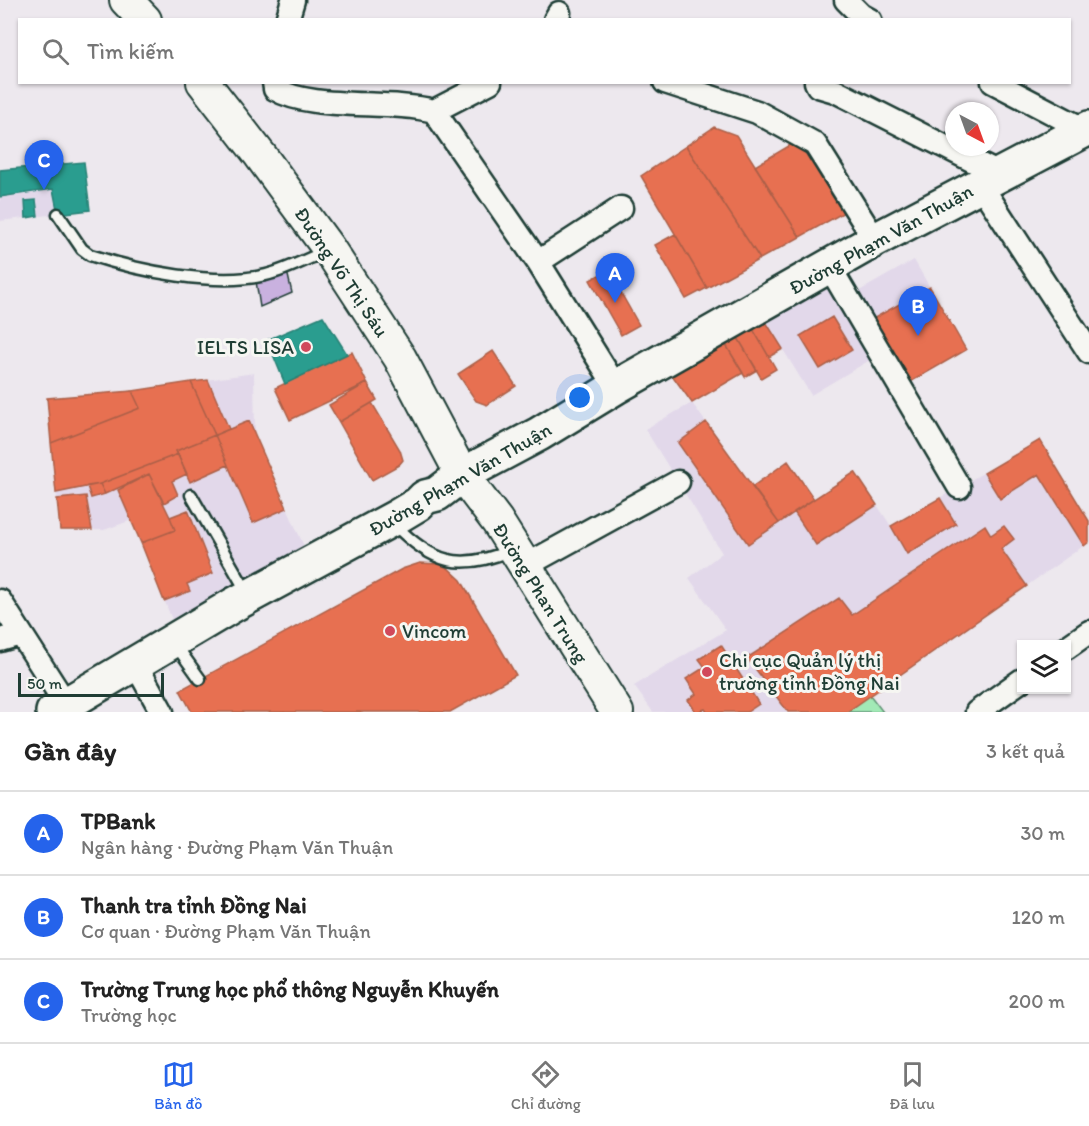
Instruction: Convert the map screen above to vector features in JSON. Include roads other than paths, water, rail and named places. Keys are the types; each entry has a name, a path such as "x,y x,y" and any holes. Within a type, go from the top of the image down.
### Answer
{"main road":[{"path":"126,0 143,18"},
{"name":"Đường Võ Thị Sáu","path":"204,84 260,155 329,249 400,358 462,475"},
{"name":"Đường Phạm Văn Thuận","path":"64,709 135,663 249,596 390,520 418,504 426,496 437,494 462,475 539,434 616,387 875,240 990,179 1088,131"},
{"name":"Đường Phan Trung","path":"462,475 497,521 617,712"}],"street":[{"path":"288,18 293,0"},
{"path":"846,0 866,18"},
{"path":"274,84 275,89 285,95 310,100 401,104 434,111 486,84"},
{"path":"671,84 757,112 815,144 875,240"},
{"path":"817,84 865,106 990,179 1089,352"},
{"path":"997,84 1088,131"},
{"path":"434,111 538,262 616,387"},
{"path":"538,262 621,208"},
{"path":"829,266 959,487"},
{"path":"519,557 678,482"},
{"path":"0,601 10,637 64,709"},
{"path":"1071,645 1089,632"},
{"path":"135,663 162,712"},
{"path":"977,712 1017,684"}],"lane":[{"path":"58,214 82,249 90,255 182,277 218,280 268,275 329,249"},
{"path":"191,495 249,596"},
{"path":"390,520 418,547 445,560 476,562 519,557"},
{"path":"173,641 200,680"}],"place":[{"name":"Trường Trung học phổ thông Nguyễn Khuyến","path":"44,190"},
{"name":"TPBank","path":"615,303"},
{"name":"Thanh tra tỉnh Đồng Nai","path":"918,336"},
{"name":"IELTS LISA","path":"306,347"},
{"name":"Vincom","path":"390,631"},
{"name":"Chi cục Quản lý thị trường tỉnh Đồng Nai","path":"707,672"}]}
